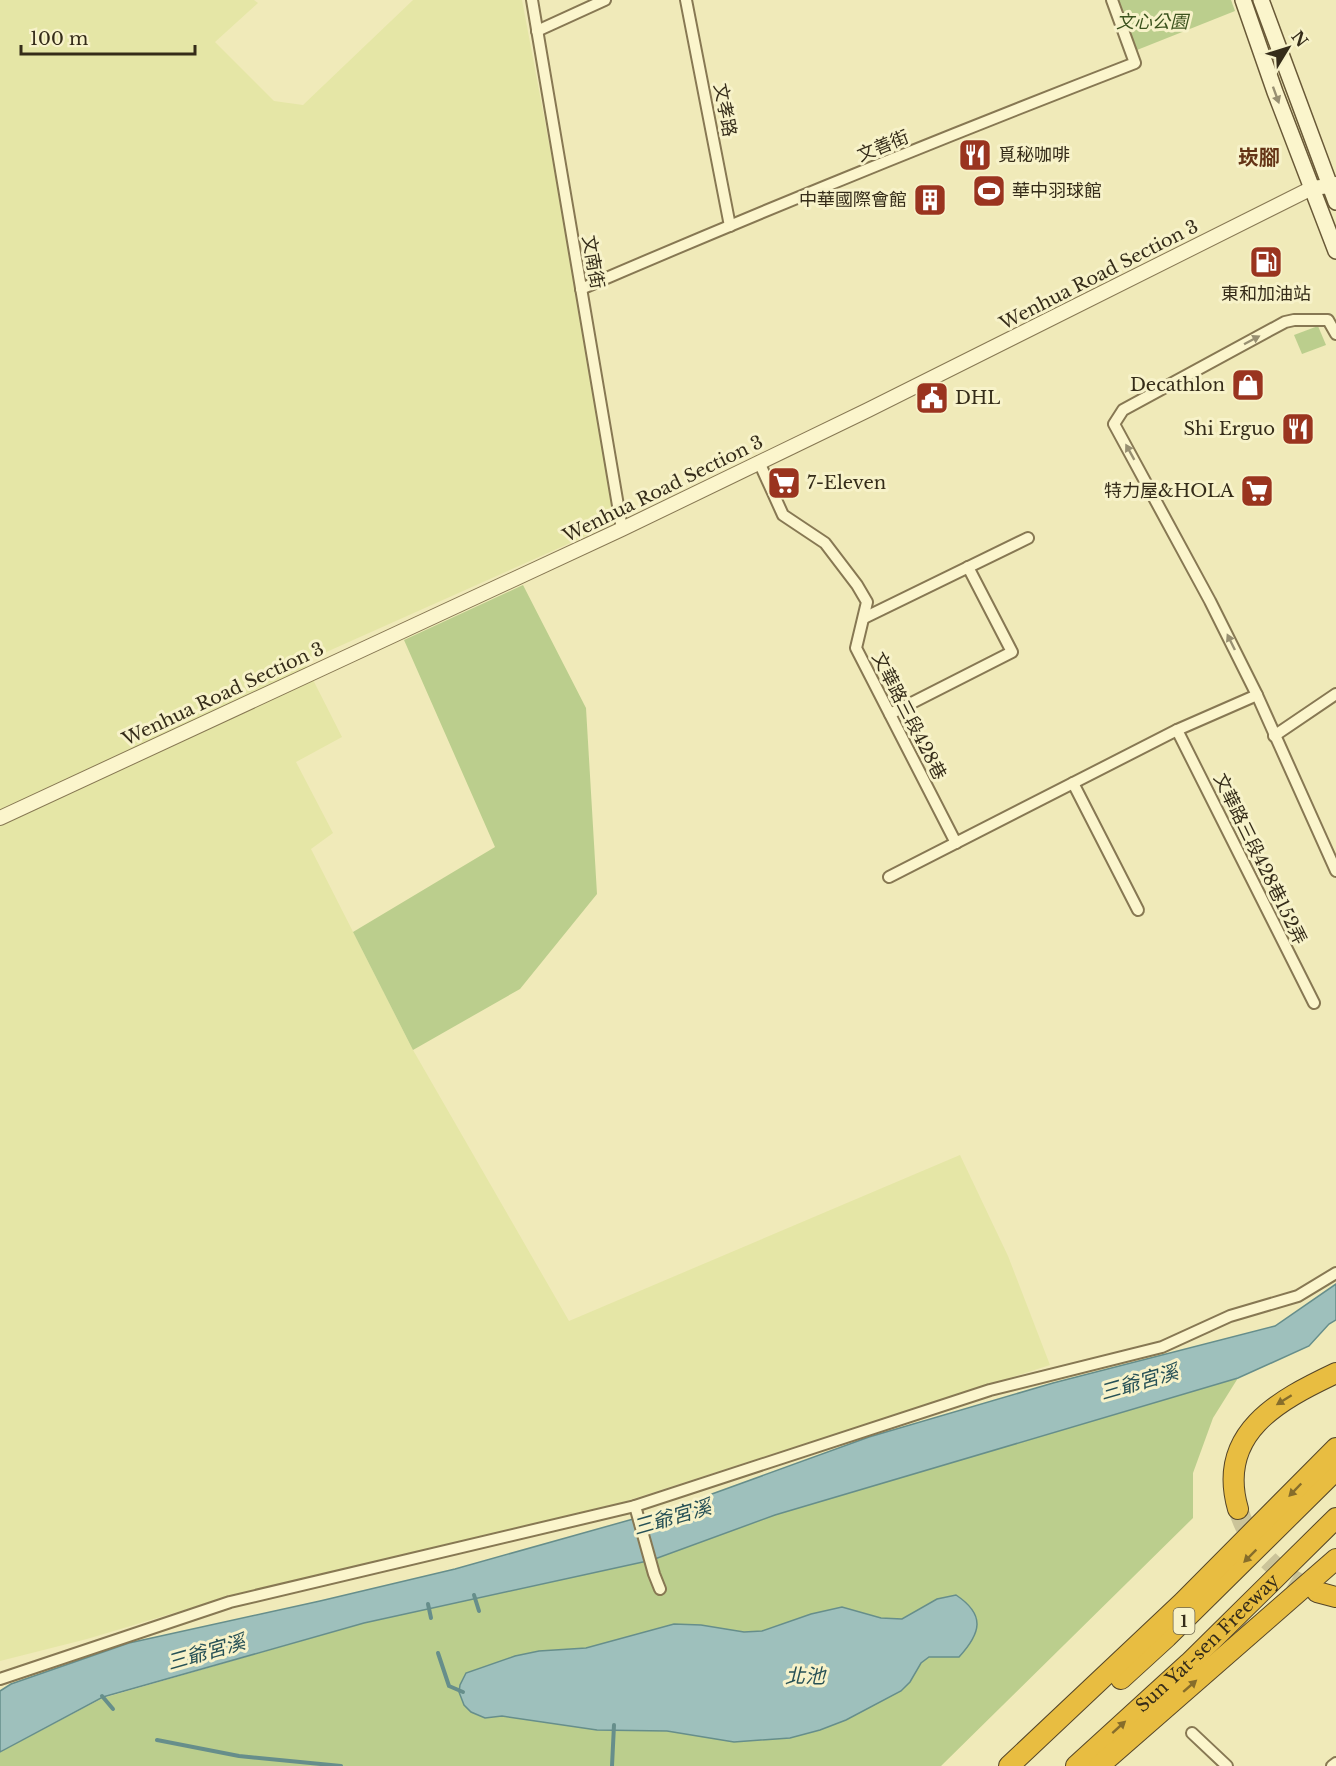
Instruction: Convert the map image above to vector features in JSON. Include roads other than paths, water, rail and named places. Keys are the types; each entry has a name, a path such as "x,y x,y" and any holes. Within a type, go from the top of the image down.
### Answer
{"highway":[{"path":"1238,1509 1234,1491 1236,1465 1241,1448 1253,1426 1265,1414 1287,1399 1336,1373"},
{"path":"1009,1766 1183,1602 1336,1448"},
{"name":"Sun Yat-sen Freeway","path":"1025,1766 1167,1637 1336,1470"},
{"name":"Sun Yat-sen Freeway","path":"1076,1766 1189,1663 1336,1518"},
{"path":"1099,1766 1336,1559"},
{"path":"1317,1592 1336,1597"}],"main road":[{"path":"1243,0 1275,92 1336,251"},
{"path":"1261,0 1333,185 1336,202"}],"street":[{"name":"文南街","path":"532,0 622,529"},
{"path":"537,31 605,0"},
{"name":"文孝路","path":"686,0 730,226"},
{"name":"文善街","path":"581,289 730,226 1135,63 1112,0"},
{"name":"Wenhua Road Section 3","path":"0,818 787,450 1312,188 1333,185"},
{"path":"1336,334 1328,320 1285,322 1123,410 1114,424 1210,601 1257,695 1336,871"},
{"name":"文華路三段428巷","path":"759,462 783,514 825,543 867,602 856,648 956,843"},
{"path":"864,618 1028,538"},
{"path":"890,714 1011,652 968,567"},
{"path":"1274,736 1336,694"},
{"path":"889,877 1178,730 1257,695"},
{"name":"文華路三段428巷152弄","path":"1178,730 1314,1003"},
{"path":"1073,783 1138,910"},
{"path":"0,1679 230,1602 636,1510 990,1390 1162,1347 1230,1316 1298,1296 1336,1273"},
{"path":"636,1510 660,1589"},
{"path":"1192,1733 1227,1766"},
{"path":"1332,1766 1336,1763"}],"water":[{"name":"三爺宮溪","path":"1336,1284 1336,1320 1329,1324 1309,1346 1238,1378 775,1515 652,1560 364,1623 103,1697 0,1752 0,1691 11,1684 129,1643 455,1569 676,1507 869,1437 1053,1383 1275,1326"},
{"name":"北池","path":"956,1595 972,1610 977,1624 972,1640 959,1657 929,1657 921,1663 910,1682 901,1691 846,1720 790,1738 734,1742 667,1731 597,1730 502,1716 485,1718 471,1712 464,1705 459,1692 466,1673 515,1656 539,1651 586,1648 674,1624 701,1625 744,1632 762,1631 811,1614 842,1607 881,1618 902,1619 937,1599"}],"waterway":[{"path":"474,1595 479,1611"},
{"path":"428,1604 431,1618"},
{"path":"438,1653 449,1686 463,1692"},
{"path":"102,1696 113,1709"},
{"path":"612,1766 614,1725"},
{"path":"157,1740 239,1756 341,1766"}],"tunnel":[{"path":"1238,1509 1250,1537 1268,1560 1290,1578 1317,1592"}],"place":[{"name":"覓秘咖啡","path":"975,155"},
{"name":"華中羽球館","path":"989,191"},
{"name":"中華國際會館","path":"930,200"},
{"name":"東和加油站","path":"1266,262"},
{"name":"Decathlon","path":"1248,385"},
{"name":"DHL","path":"932,398"},
{"name":"Shi Erguo","path":"1298,429"},
{"name":"7-Eleven","path":"784,483"},
{"name":"特力屋&HOLA","path":"1257,491"}],"district":[{"name":"崁腳","path":"1259,158"}],"park label":[{"name":"文心公園","path":"1152,22"}]}
